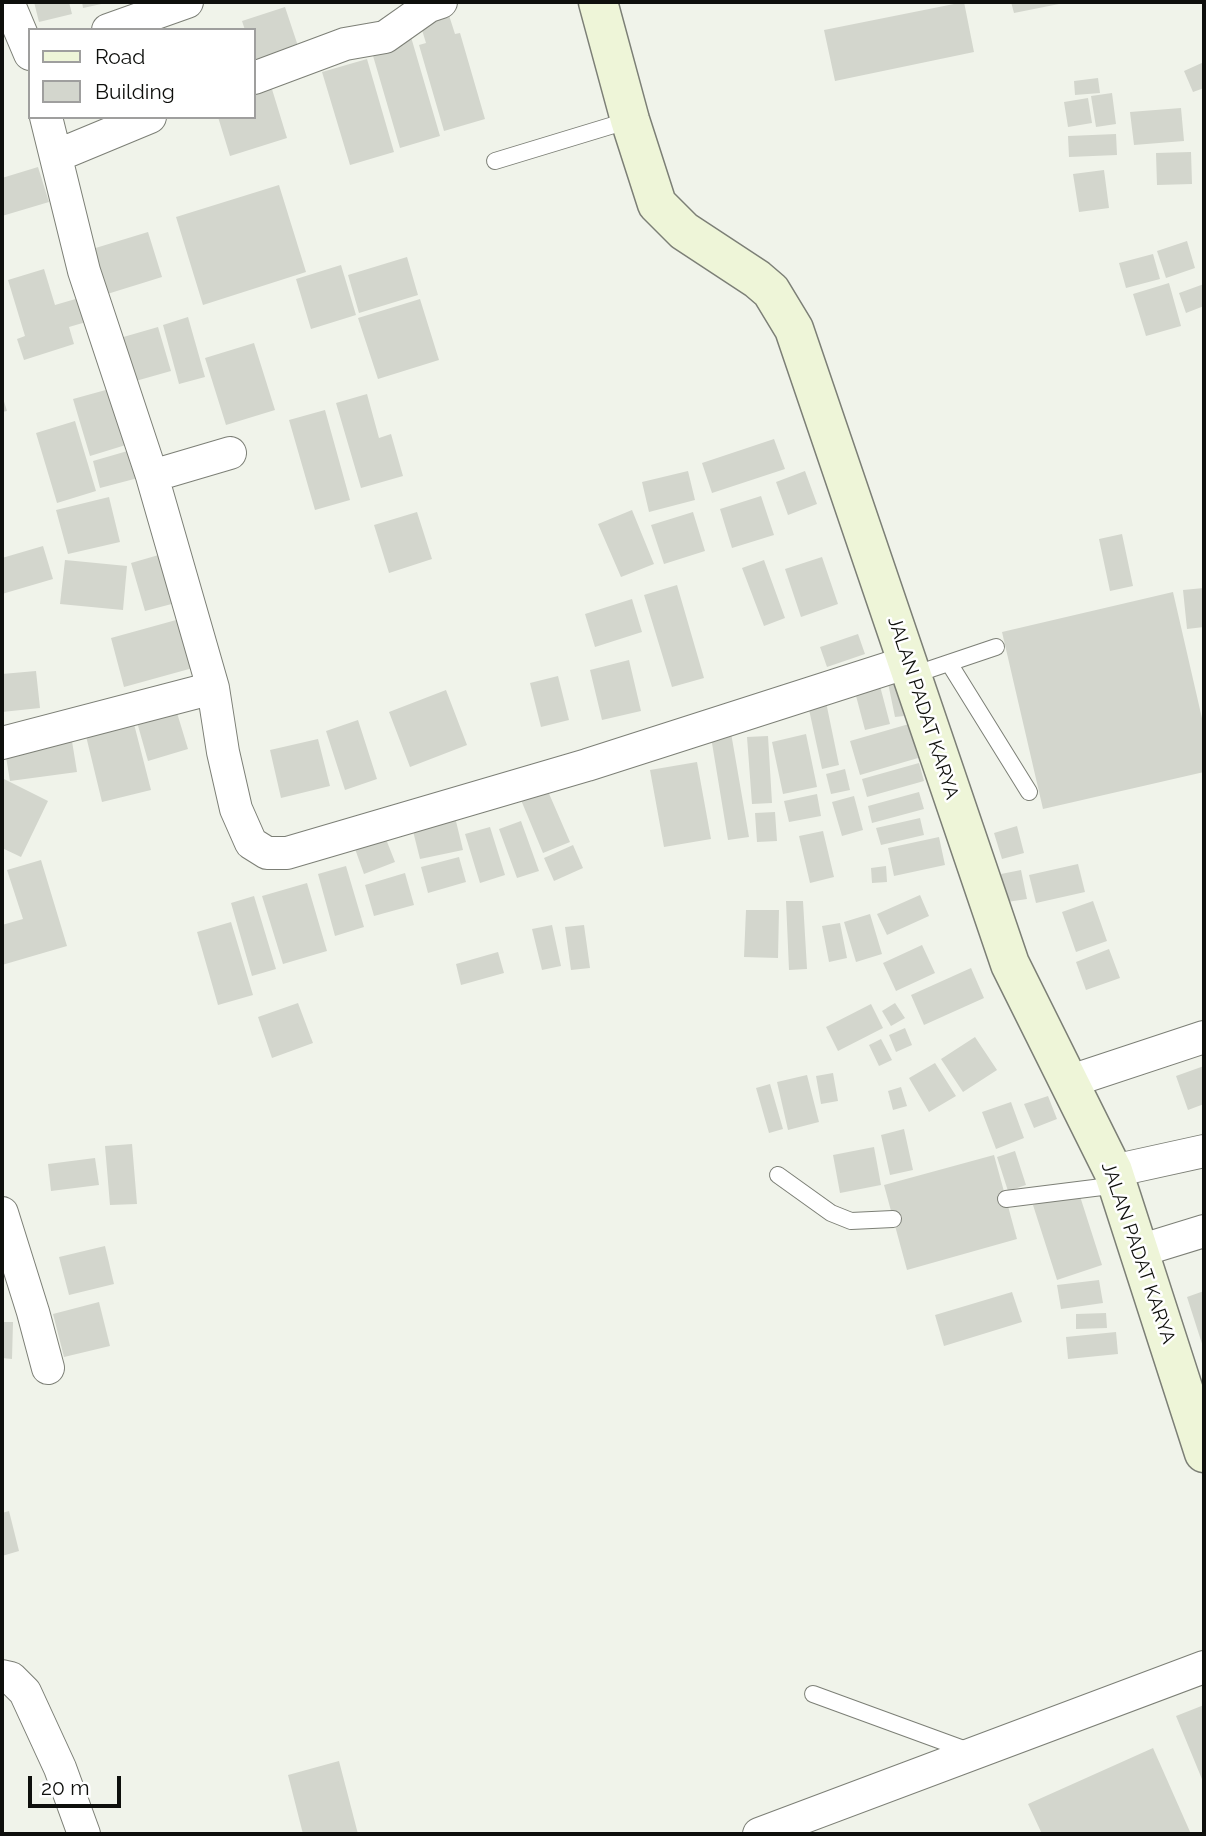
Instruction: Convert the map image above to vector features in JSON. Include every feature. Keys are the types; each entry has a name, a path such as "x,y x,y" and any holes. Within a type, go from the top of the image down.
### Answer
{"street":[{"path":"8,2 28,49"},
{"path":"114,28 187,2"},
{"path":"256,77 345,44 385,37 429,6 441,2"},
{"name":"JALAN PADAT KARYA","path":"598,2 629,120 657,204 684,231 771,291 794,329 1010,964 1115,1178 1162,1329 1196,1395 1204,1453"},
{"path":"47,119 85,271 152,476 214,688 223,752 236,809 251,843 267,853 287,853 910,668"},
{"path":"56,156 145,119"},
{"path":"152,476 230,453"},
{"path":"2,743 214,688"},
{"path":"1068,1082 1204,1037"},
{"path":"1115,1178 1204,1151"},
{"path":"2,1213 48,1368"},
{"path":"1139,1251 1204,1231"},
{"path":"763,1833 1204,1667"},
{"path":"2,1676 11,1678 25,1692 60,1768 84,1834"}],"lane":[{"path":"495,160 629,120"},
{"path":"910,668 949,663 996,647"},
{"path":"949,663 1029,792"},
{"path":"778,1175 831,1213 851,1221 893,1219"},
{"path":"1006,1199 1115,1178"},
{"path":"813,1694 974,1753"}],"building":[{"path":"34,2 69,2 72,14 39,22"},
{"path":"82,2 106,2 106,3 83,8"},
{"path":"964,2 974,52 835,81 824,30"},
{"path":"1011,2 1064,2 1064,3 1014,13"},
{"path":"446,6 455,34 460,33 485,119 444,131 419,45 426,43 417,14"},
{"path":"285,7 300,52 257,66 256,28 244,28 242,21"},
{"path":"411,37 440,136 400,148 371,49"},
{"path":"367,59 394,152 350,165 322,72"},
{"path":"1204,62 1204,88 1193,92 1184,71"},
{"path":"1098,78 1100,93 1075,95 1074,81"},
{"path":"271,86 287,138 230,156 219,119 256,119 256,90"},
{"path":"1112,93 1116,124 1096,127 1091,96"},
{"path":"1088,98 1092,123 1068,127 1064,102"},
{"path":"1181,108 1184,141 1134,145 1130,112"},
{"path":"1116,134 1117,155 1069,157 1068,136"},
{"path":"1191,152 1192,184 1157,185 1156,153"},
{"path":"38,167 49,202 2,216 2,178"},
{"path":"1104,170 1109,208 1079,212 1073,174"},
{"path":"279,185 306,272 203,305 176,217"},
{"path":"148,232 162,277 104,295 89,250"},
{"path":"1187,241 1195,268 1166,278 1157,251"},
{"path":"1153,254 1160,279 1126,288 1119,263"},
{"path":"407,257 418,295 359,313 348,275"},
{"path":"341,265 356,315 311,329 296,279"},
{"path":"44,269 55,305 79,298 86,322 69,327 74,344 24,360 17,339 25,336 8,280"},
{"path":"1169,283 1181,326 1146,336 1133,294"},
{"path":"1204,284 1204,306 1186,313 1179,293"},
{"path":"420,299 439,360 378,379 358,318"},
{"path":"188,317 205,377 179,384 163,325"},
{"path":"158,327 171,371 125,384 113,340"},
{"path":"254,343 275,410 226,425 205,358"},
{"path":"113,388 129,444 90,456 73,399"},
{"path":"367,394 379,438 391,434 403,476 361,488 336,403"},
{"path":"2,395 7,411 2,412"},
{"path":"325,410 350,500 315,510 289,420"},
{"path":"75,421 96,491 57,503 36,433"},
{"path":"774,439 785,469 712,493 702,463"},
{"path":"131,450 138,478 100,488 93,461"},
{"path":"688,471 695,500 649,512 642,482"},
{"path":"805,471 817,504 788,515 776,482"},
{"path":"761,496 774,535 732,548 720,509"},
{"path":"109,497 120,542 68,554 56,510"},
{"path":"632,510 654,564 621,577 598,524"},
{"path":"417,512 432,559 389,573 374,525"},
{"path":"693,512 705,551 664,564 651,525"},
{"path":"1122,534 1133,586 1110,591 1099,539"},
{"path":"43,546 53,579 2,594 2,558"},
{"path":"169,552 183,601 145,611 131,563"},
{"path":"822,557 838,604 801,617 785,569"},
{"path":"65,560 127,566 123,610 60,604"},
{"path":"764,560 785,618 764,626 742,568"},
{"path":"677,585 704,678 672,687 644,595"},
{"path":"1204,588 1204,627 1187,629 1183,590"},
{"path":"1173,592 1204,727 1204,772 1043,809 1002,632"},
{"path":"632,599 642,632 595,647 585,614"},
{"path":"187,617 200,666 124,687 111,638"},
{"path":"858,634 865,654 827,667 820,647"},
{"path":"629,660 641,711 602,720 590,670"},
{"path":"36,671 40,708 2,712 2,674"},
{"path":"558,676 569,720 541,727 530,683"},
{"path":"897,681 904,716 895,717 888,683"},
{"path":"880,686 890,724 865,730 855,692"},
{"path":"446,690 467,745 410,767 389,712"},
{"path":"826,702 839,765 822,769 808,705"},
{"path":"174,703 188,749 148,761 135,715"},
{"path":"358,720 377,779 345,790 326,731"},
{"path":"134,724 151,790 102,802 86,736"},
{"path":"909,724 918,758 860,775 850,741"},
{"path":"730,727 749,837 728,840 710,731"},
{"path":"806,734 817,787 783,794 772,742"},
{"path":"71,735 77,772 10,781 4,745"},
{"path":"768,736 772,803 752,804 747,737"},
{"path":"318,739 330,786 281,798 270,750"},
{"path":"697,762 711,839 664,847 650,770"},
{"path":"919,763 924,781 867,797 862,779"},
{"path":"845,769 850,790 831,794 826,774"},
{"path":"2,778 48,801 21,857 2,848"},
{"path":"547,789 570,842 543,853 521,800"},
{"path":"919,792 924,809 872,823 868,806"},
{"path":"817,794 821,816 789,822 784,801"},
{"path":"854,796 863,830 842,836 832,802"},
{"path":"775,812 777,841 757,842 755,813"},
{"path":"454,813 463,850 420,859 411,823"},
{"path":"920,818 924,835 881,845 876,828"},
{"path":"521,821 539,871 517,878 499,829"},
{"path":"1017,826 1024,853 1002,859 994,833"},
{"path":"490,827 505,875 480,883 465,834"},
{"path":"823,831 834,877 810,883 799,836"},
{"path":"384,834 395,862 364,874 354,846"},
{"path":"939,837 945,865 894,876 888,848"},
{"path":"573,845 583,868 554,881 544,858"},
{"path":"459,857 466,882 428,893 421,867"},
{"path":"41,860 67,946 2,965 2,925 23,919 7,870"},
{"path":"1078,864 1085,892 1036,903 1029,875"},
{"path":"346,866 364,927 335,936 318,874"},
{"path":"886,866 887,882 872,883 871,868"},
{"path":"1021,870 1027,899 1007,902 1001,874"},
{"path":"405,873 414,905 374,916 365,885"},
{"path":"307,883 327,951 283,964 262,896"},
{"path":"920,895 929,916 887,935 877,914"},
{"path":"254,896 276,969 252,976 231,903"},
{"path":"786,901 803,901 807,969 789,970"},
{"path":"1093,901 1107,941 1076,952 1062,912"},
{"path":"746,910 779,910 778,958 744,957"},
{"path":"870,914 882,954 856,962 844,922"},
{"path":"231,922 253,995 218,1005 197,932"},
{"path":"840,923 847,958 829,962 822,926"},
{"path":"552,925 561,966 542,970 532,929"},
{"path":"584,925 590,968 571,970 565,927"},
{"path":"922,945 935,973 896,991 883,963"},
{"path":"1109,949 1120,978 1086,990 1076,962"},
{"path":"498,952 504,973 461,985 456,964"},
{"path":"971,968 984,998 924,1025 911,995"},
{"path":"298,1003 313,1043 272,1058 258,1017"},
{"path":"895,1003 905,1018 891,1026 882,1011"},
{"path":"871,1004 883,1028 838,1051 826,1027"},
{"path":"905,1028 912,1045 896,1052 889,1035"},
{"path":"975,1037 997,1070 963,1092 941,1059"},
{"path":"881,1039 892,1060 879,1066 869,1045"},
{"path":"935,1063 956,1096 929,1112 909,1078"},
{"path":"1204,1066 1204,1104 1188,1110 1176,1076"},
{"path":"833,1073 838,1101 821,1104 816,1076"},
{"path":"807,1075 819,1122 788,1130 777,1082"},
{"path":"770,1084 783,1129 769,1133 756,1088"},
{"path":"901,1087 907,1106 893,1110 888,1091"},
{"path":"1048,1096 1057,1119 1034,1128 1024,1104"},
{"path":"1011,1102 1024,1138 996,1149 982,1112"},
{"path":"904,1129 913,1170 890,1175 881,1135"},
{"path":"132,1144 137,1204 110,1205 105,1146"},
{"path":"874,1147 881,1185 840,1193 833,1155"},
{"path":"1015,1151 1026,1185 1008,1191 997,1157"},
{"path":"994,1155 1017,1239 907,1270 884,1185"},
{"path":"95,1158 99,1185 51,1191 48,1164"},
{"path":"1078,1190 1102,1265 1057,1280 1033,1205"},
{"path":"105,1246 114,1284 69,1295 59,1257"},
{"path":"1099,1280 1103,1303 1061,1309 1057,1285"},
{"path":"1204,1291 1204,1350 1187,1297"},
{"path":"1012,1292 1022,1322 944,1346 935,1315"},
{"path":"99,1302 110,1346 64,1357 53,1314"},
{"path":"1106,1313 1107,1328 1076,1329 1076,1314"},
{"path":"2,1322 13,1322 12,1359 2,1358"},
{"path":"1116,1332 1118,1354 1068,1359 1066,1337"},
{"path":"9,1511 19,1551 2,1556 2,1513"},
{"path":"1204,1705 1204,1784 1176,1716"},
{"path":"1153,1748 1191,1834 1042,1834 1028,1804"},
{"path":"339,1761 358,1834 303,1834 288,1775"}]}
